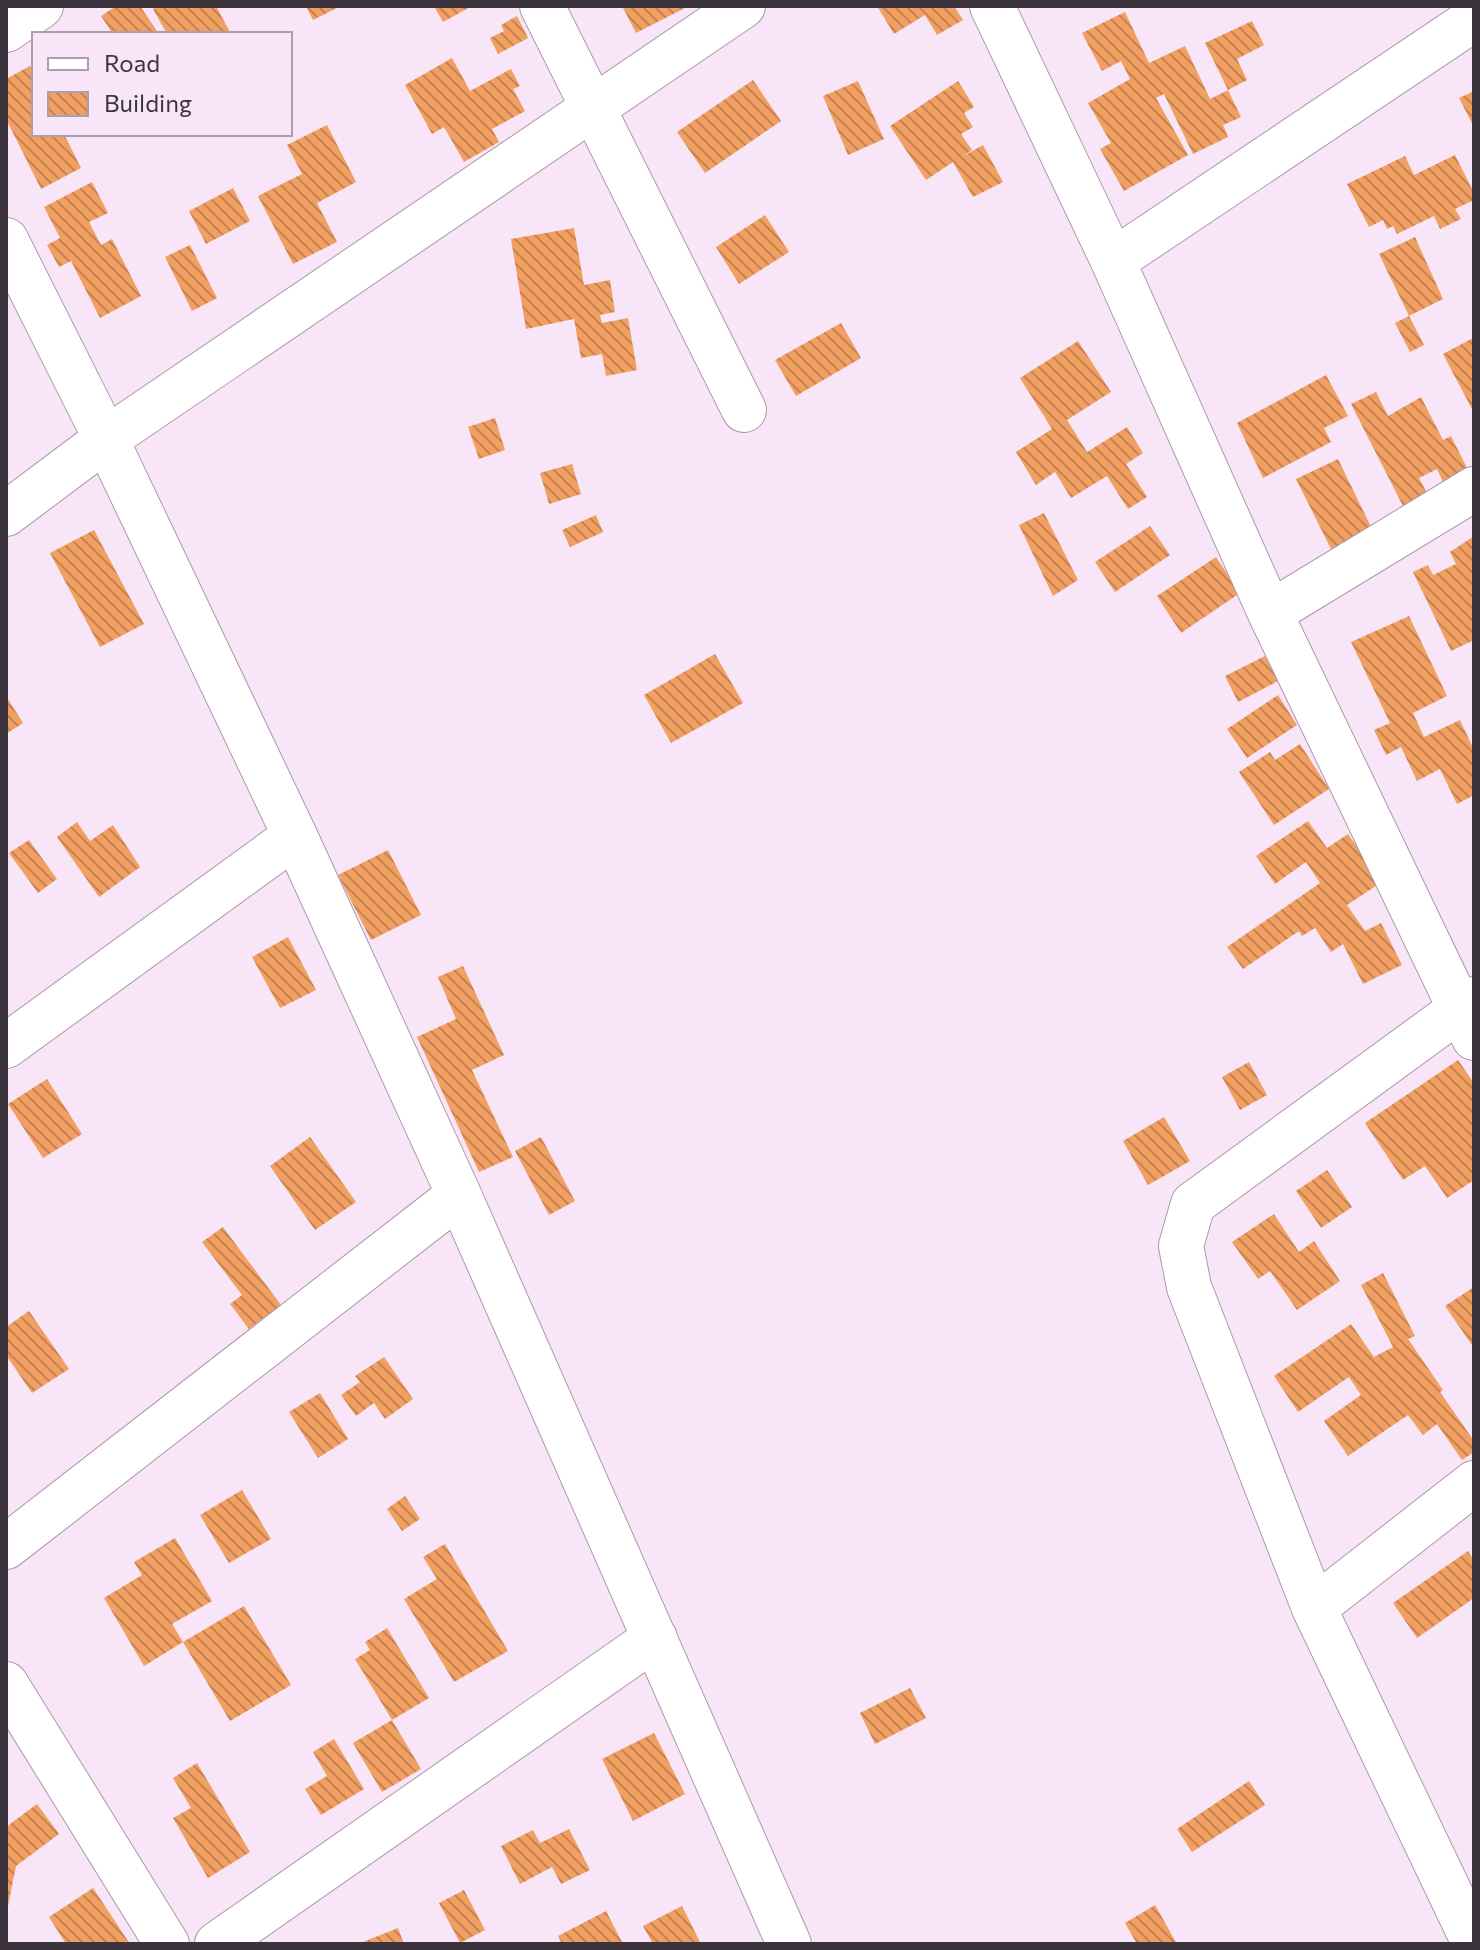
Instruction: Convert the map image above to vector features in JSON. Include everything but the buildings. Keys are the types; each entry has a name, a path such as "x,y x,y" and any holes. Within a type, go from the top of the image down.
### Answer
{"street":[{"path":"6,30 41,6"},
{"path":"542,6 744,410"},
{"path":"6,514 106,439 743,6"},
{"path":"992,6 1113,261 1270,613 1469,1015 1193,1204 1181,1246 1189,1287 1314,1608 1474,1943"},
{"path":"1113,261 1474,19"},
{"path":"6,240 106,439 295,836 459,1195 789,1944"},
{"path":"1270,613 1474,489"},
{"path":"6,1046 295,836"},
{"path":"6,1547 459,1195"},
{"path":"1314,1608 1474,1483"},
{"path":"217,1944 655,1638"},
{"path":"6,1684 167,1944"}]}
